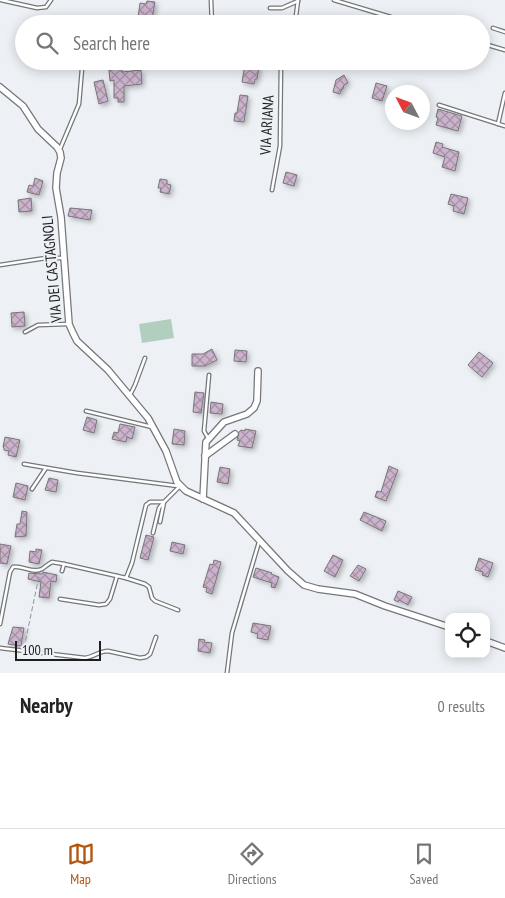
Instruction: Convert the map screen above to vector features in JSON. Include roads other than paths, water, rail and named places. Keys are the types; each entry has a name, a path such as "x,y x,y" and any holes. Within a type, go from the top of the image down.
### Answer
{"street":[{"path":"0,87 22,105 38,129 60,150"},
{"name":"VIA DEI CASTAGNOLI","path":"60,150 61,158 56,188 61,217 70,324 73,333 130,394 146,415 154,427 180,486"},
{"path":"203,499 205,444 208,438 224,422 245,415 254,408 257,401 258,371"},
{"path":"205,456 234,434"},
{"path":"180,486 188,493 234,514 291,574 304,585 318,589 355,594 445,626"},
{"path":"490,642 505,648"}],"lane":[{"path":"1,0 40,9 46,7 51,0"},
{"path":"211,0 212,15"},
{"path":"270,8 282,8 298,0"},
{"path":"296,15 298,0"},
{"path":"334,0 384,15"},
{"path":"493,28 505,32"},
{"path":"490,46 505,50"},
{"name":"VIA DEI CASTAGNOLI","path":"60,150 79,104 82,70"},
{"name":"VIA ARIANA","path":"272,190 280,146 280,70"},
{"path":"498,124 505,93"},
{"path":"438,105 505,126"},
{"path":"0,265 46,258 64,258"},
{"path":"25,332 36,326 57,323 70,324"},
{"path":"130,394 144,358"},
{"path":"208,438 204,431 209,375"},
{"path":"86,411 154,427"},
{"path":"24,464 180,486"},
{"path":"32,489 46,468"},
{"path":"153,533 159,508 180,486"},
{"path":"126,578 132,565 146,505 150,502 164,502"},
{"path":"160,522 164,502"},
{"path":"228,673 232,633 260,540"},
{"path":"0,624 12,569 16,566 40,570 52,562 145,584 149,587 152,598 155,601 178,610"},
{"path":"62,571 64,564"},
{"path":"60,599 99,605 106,604 110,599 117,576"},
{"path":"0,648 85,658 106,651 142,658 151,652 156,637"}]}
